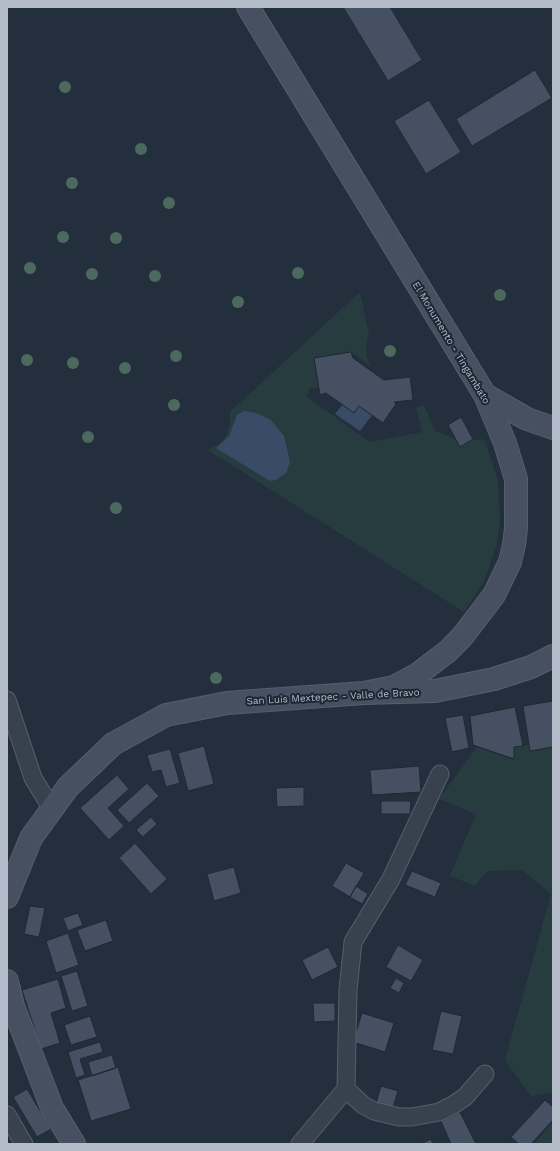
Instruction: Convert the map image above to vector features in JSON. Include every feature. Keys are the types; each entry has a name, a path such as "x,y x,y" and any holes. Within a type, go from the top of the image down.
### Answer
{"main road":[{"name":"El Monumento - Tingambato","path":"248,7 485,395 505,443 516,479 516,528 514,545 505,574 494,595 474,624 448,651 406,682 379,691 364,693"},
{"path":"485,395 527,419 553,428"},
{"name":"San Luis Mextepec - Valle de Bravo","path":"7,897 31,838 68,787 113,744 166,715 227,703 364,693 435,691 476,683 513,673 553,656"},
{"path":"7,981 13,1006 50,1102 74,1144"}],"street":[{"path":"7,700 33,778 52,809"},
{"path":"300,1144 346,1089 348,990 354,942 391,879 440,774"},
{"path":"346,1089 363,1105 374,1111 399,1117 412,1117 439,1112 453,1105 466,1097 485,1074"},
{"path":"7,1115 24,1144"}],"green space":[{"path":"360,292 369,334 366,354 370,366 352,352 314,358 318,387 309,389 307,397 370,442 422,432 416,407 424,405 435,431 456,439 460,446 473,439 485,441 498,481 500,522 497,543 485,580 464,612 208,450 220,443 225,437 230,424 230,412"},
{"path":"529,745 531,751 553,747 553,1092 531,1096 505,1060 551,894 522,870 487,871 475,886 450,876 476,814 439,799 477,747 514,760 514,747"},
{"path":"553,1122 553,1144 533,1144"}],"water":[{"path":"342,405 354,413 359,406 372,415 360,431 335,414"},
{"path":"244,411 256,413 271,420 284,436 290,462 286,473 276,480 270,481 216,448 229,436 237,415"}],"building":[{"path":"343,7 390,7 422,60 388,81"},
{"path":"535,70 552,98 472,146 456,119"},
{"path":"429,100 461,152 426,174 394,121"},
{"path":"351,352 353,358 384,380 410,377 413,400 394,402 396,404 383,423 359,406 354,413 326,393 320,395 314,358"},
{"path":"461,417 473,439 460,447 448,425"},
{"path":"553,701 553,747 530,751 523,706"},
{"path":"515,707 523,746 514,747 514,759 473,745 470,716"},
{"path":"463,715 469,748 452,752 445,718"},
{"path":"204,746 214,784 188,791 178,753"},
{"path":"170,749 180,783 166,787 161,770 152,772 147,755"},
{"path":"419,766 421,792 372,795 370,770"},
{"path":"117,775 129,789 108,808 124,826 109,840 80,808"},
{"path":"147,783 159,796 129,823 117,810"},
{"path":"304,787 304,806 277,807 276,788"},
{"path":"381,801 411,801 410,814 381,814"},
{"path":"151,817 157,824 143,837 136,830"},
{"path":"135,843 167,879 151,894 119,858"},
{"path":"346,863 364,873 350,897 332,886"},
{"path":"234,867 241,893 214,901 207,874"},
{"path":"412,871 441,883 435,897 405,885"},
{"path":"356,886 368,894 362,904 350,897"},
{"path":"30,906 45,908 39,937 24,934"},
{"path":"78,913 83,925 68,931 63,918"},
{"path":"106,920 113,941 85,951 77,930"},
{"path":"68,933 79,965 56,973 46,941"},
{"path":"398,945 423,960 411,981 386,967"},
{"path":"328,947 338,967 312,980 302,960"},
{"path":"77,971 88,1006 72,1011 61,976"},
{"path":"396,978 404,983 399,993 390,988"},
{"path":"58,979 66,1008 51,1013 60,1043 41,1049 22,990"},
{"path":"313,1003 335,1003 335,1021 314,1022"},
{"path":"441,1011 462,1016 453,1054 432,1050"},
{"path":"362,1013 394,1023 385,1052 353,1042"},
{"path":"90,1016 97,1037 71,1045 64,1025"},
{"path":"100,1042 103,1052 80,1059 85,1075 76,1078 68,1052"},
{"path":"112,1055 116,1068 92,1076 88,1062"},
{"path":"118,1067 131,1109 91,1121 78,1080"},
{"path":"381,1086 398,1091 393,1108 376,1103"},
{"path":"27,1089 51,1129 37,1137 13,1097"},
{"path":"545,1100 553,1107 553,1120 531,1144 519,1144 511,1137"},
{"path":"460,1112 476,1144 451,1144 441,1121"},
{"path":"431,1139 433,1144 421,1144"}]}
